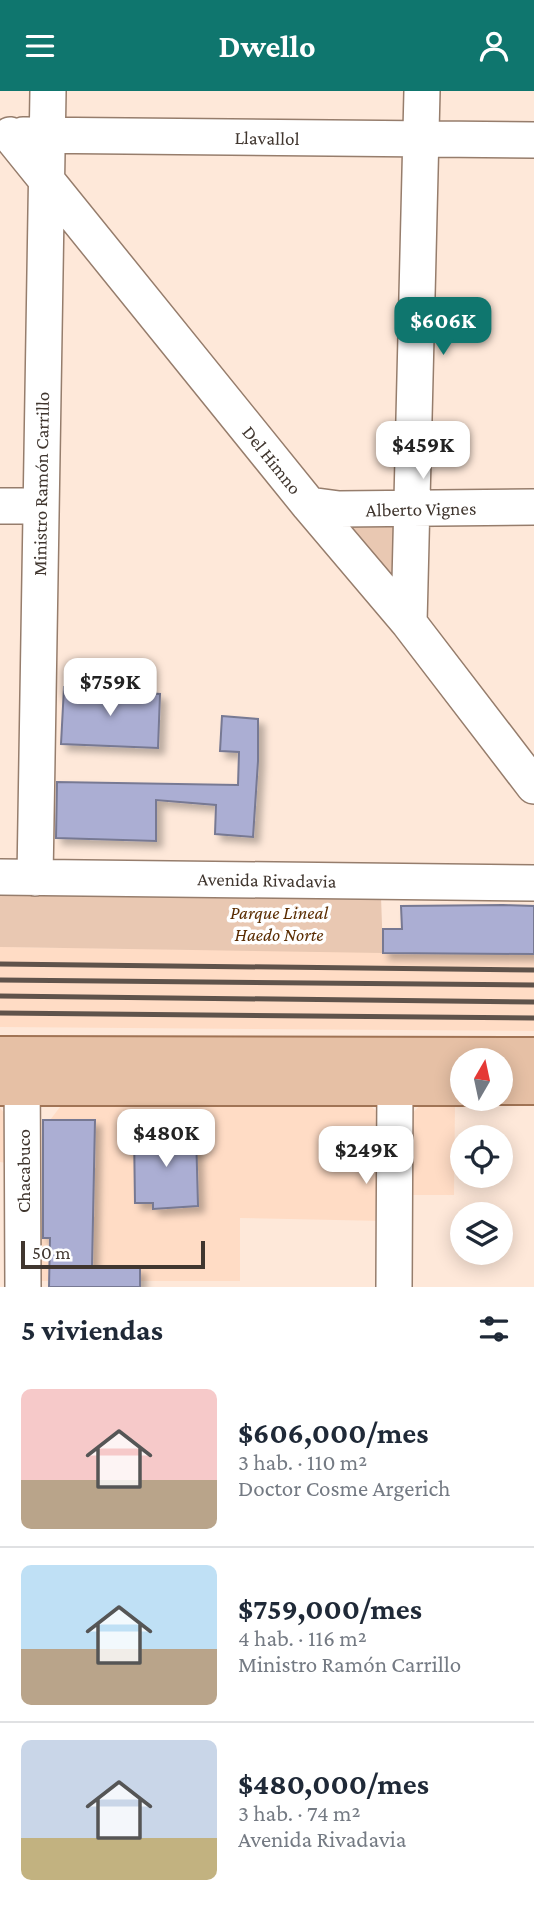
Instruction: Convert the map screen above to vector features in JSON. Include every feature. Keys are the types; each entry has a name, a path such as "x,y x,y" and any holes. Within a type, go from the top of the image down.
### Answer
{"main road":[{"path":"11,1071 534,1057"},
{"path":"11,1071 450,1086"},
{"path":"513,1086 534,1085"}],"street":[{"name":"Ministro Ramón Carrillo","path":"35,878 48,91"},
{"path":"409,623 422,91"},
{"name":"Llavallol","path":"5,135 534,140"},
{"name":"Del Himno","path":"5,135 46,180 309,505 409,623 534,786"},
{"name":"Alberto Vignes","path":"309,505 339,509 534,507"},
{"path":"0,506 40,506"},
{"name":"Avenida Rivadavia","path":"0,877 534,883"},
{"name":"Chacabuco","path":"11,1071 23,1287"},
{"path":"394,1287 395,1086"}],"shaded area":[{"path":"0,947 534,954 534,1031 0,1027"},
{"path":"71,1103 371,1106 382,1117 383,1221 240,1218 240,1281 40,1281 44,1128 60,1107"},
{"path":"422,1104 450,1104 450,1111 455,1111 455,1125 450,1125 450,1188 454,1188 454,1195 407,1195 411,1114"},
{"path":"0,1108 6,1115 7,1163 0,1162"}],"green space":[{"path":"396,523 393,581 347,525"},
{"name":"Parque Lineal Haedo Norte","path":"0,895 381,897 383,953 0,947"}],"building":[{"path":"64,687 160,694 158,748 61,744"},
{"path":"222,716 258,719 253,837 215,834 216,805 156,800 156,841 56,838 57,782 238,785 239,752 220,751"},
{"path":"401,906 534,906 534,954 383,953 383,929 402,929"},
{"path":"43,1120 95,1120 92,1267 140,1268 140,1287 49,1287 50,1238 43,1238"},
{"path":"134,1132 196,1132 198,1206 153,1209 153,1203 135,1203"}],"railway":[{"path":"0,964 534,970"},
{"path":"0,980 534,985"},
{"path":"0,996 534,1002"},
{"path":"0,1013 534,1018"}]}
